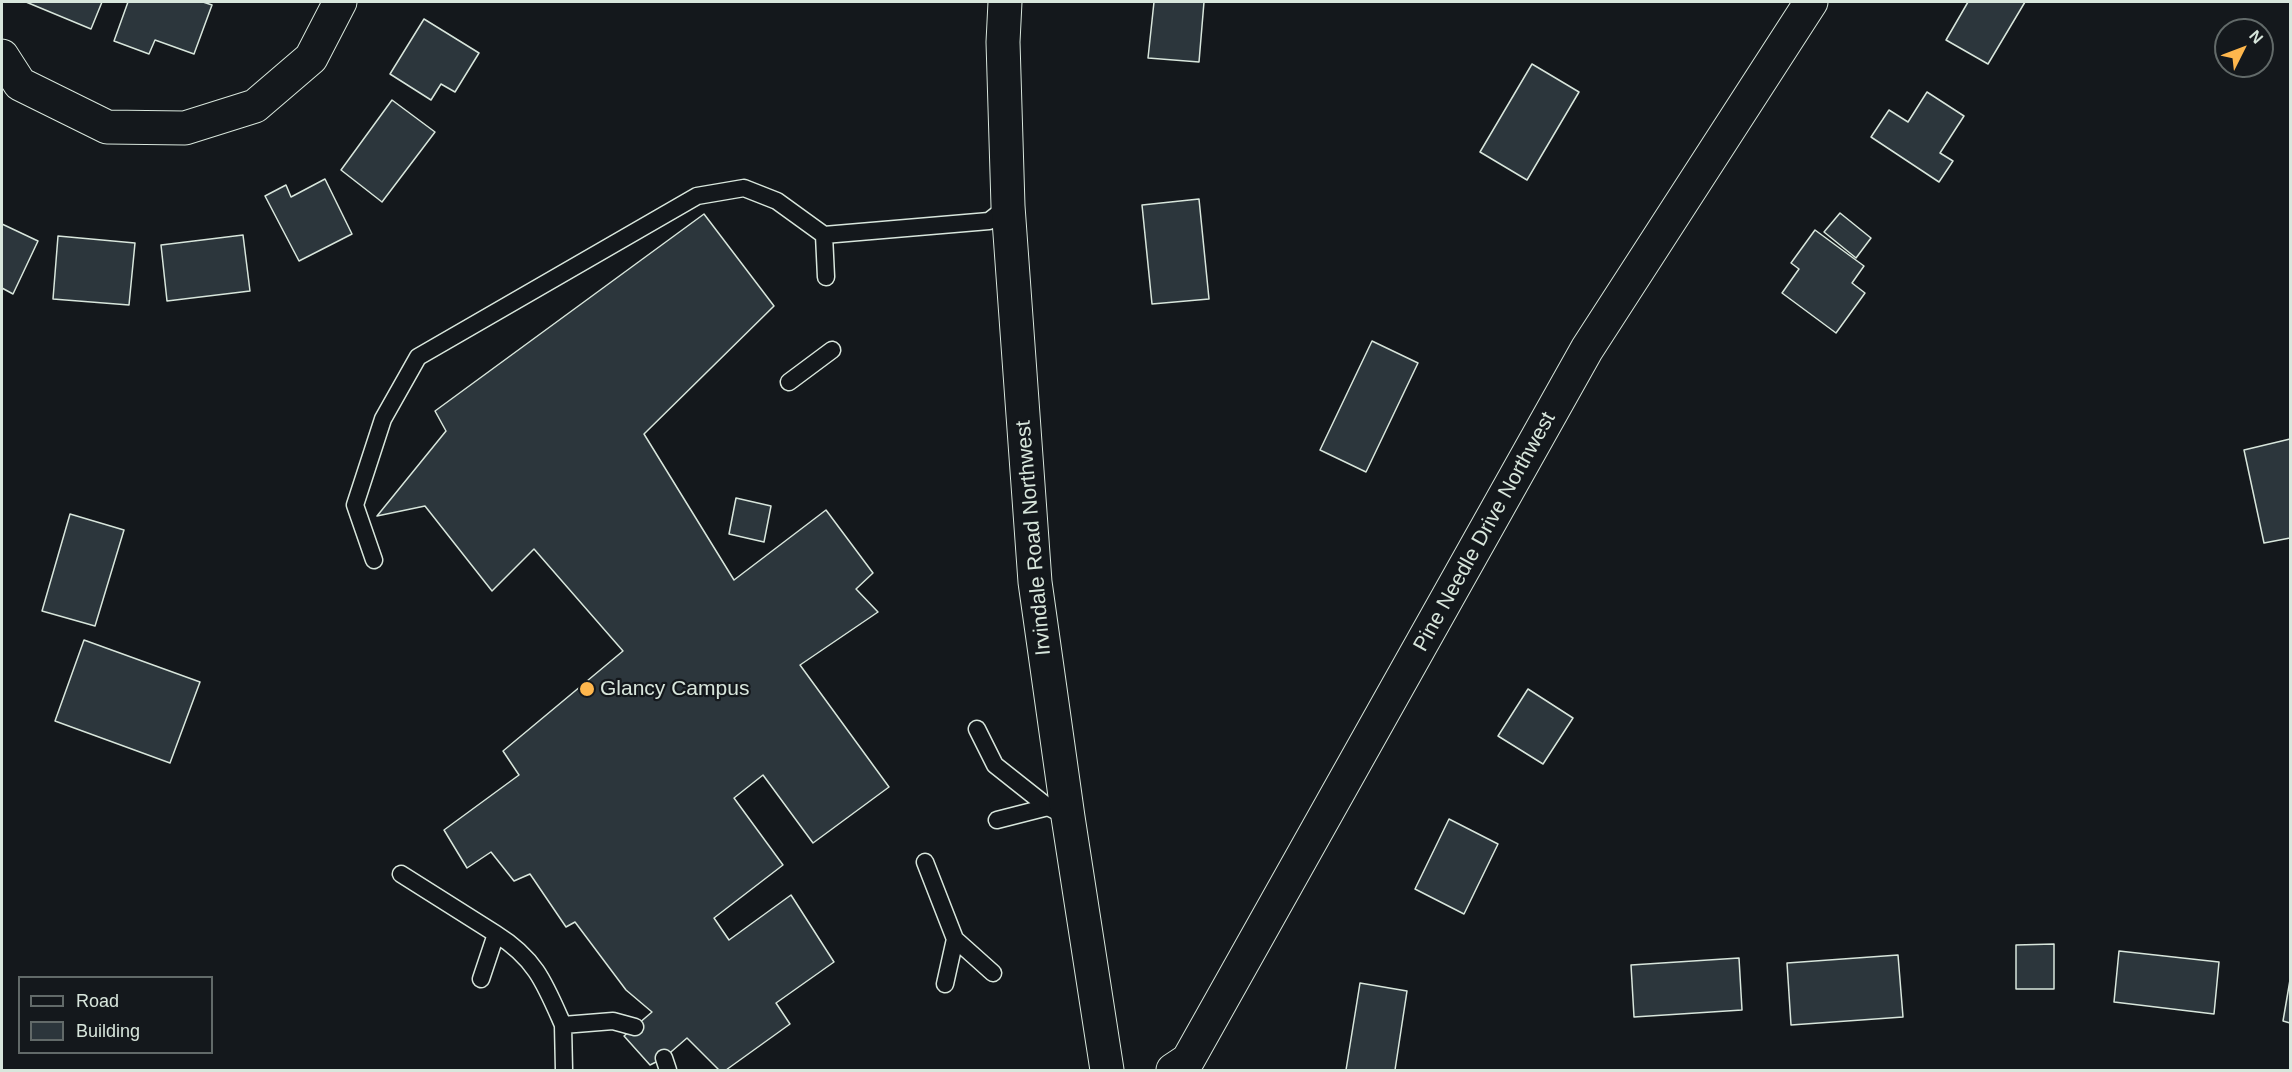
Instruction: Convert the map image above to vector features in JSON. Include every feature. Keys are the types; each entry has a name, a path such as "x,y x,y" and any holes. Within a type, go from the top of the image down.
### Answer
{"street":[{"path":"2,56 20,84 107,127 185,128 255,106 311,58 340,2"},
{"name":"Irvindale Road Northwest","path":"1005,2 1008,206 1035,582 1058,812 1107,1071"},
{"name":"Pine Needle Drive Northwest","path":"1173,1071 1188,1060 1587,349 1811,2"}],"lane":[{"path":"374,560 355,505 383,419 418,357 697,196 744,188 777,201 824,235 988,220 1008,206"},
{"path":"824,235 826,277"},
{"path":"789,382 832,350"},
{"path":"977,729 995,765 1058,812"},
{"path":"997,820 1058,812"},
{"path":"925,862 955,939 993,973"},
{"path":"401,874 513,945 540,974 563,1025 564,1071"},
{"path":"481,979 496,934"},
{"path":"945,984 955,939"},
{"path":"563,1025 613,1020 635,1027"}],"building":[{"path":"26,2 102,2 91,29"},
{"path":"128,2 203,2 212,5 194,54 155,40 149,54 114,41"},
{"path":"1154,2 1204,2 1199,62 1148,58"},
{"path":"1968,2 2025,2 1988,64 1946,40"},
{"path":"424,19 479,53 455,92 441,84 431,100 390,74"},
{"path":"1532,64 1579,92 1527,180 1480,152"},
{"path":"1927,92 1964,116 1940,153 1953,161 1939,182 1871,137 1889,110 1908,122"},
{"path":"392,100 435,132 382,202 341,170"},
{"path":"325,179 352,234 299,261 265,196 286,185 291,197"},
{"path":"1199,199 1209,299 1152,304 1142,205"},
{"path":"1840,213 1871,238 1856,258 1824,232"},
{"path":"704,214 774,306 644,434 734,580 826,510 873,573 856,589 878,612 800,665 889,787 813,843 763,775 734,798 783,865 714,918 729,940 791,895 834,962 776,1003 790,1024 726,1070 719,1070 687,1038 664,1058 650,1065 624,1036 652,1012 626,990 575,922 566,927 530,874 514,881 491,852 467,868 444,830 519,775 503,751 623,651 534,549 492,591 425,506 377,516 446,431 435,411"},
{"path":"2,224 38,241 13,294 2,288"},
{"path":"1815,230 1864,266 1852,283 1865,293 1836,333 1782,293 1799,269 1791,263"},
{"path":"243,235 250,291 167,301 161,245"},
{"path":"58,236 135,243 129,305 53,299"},
{"path":"1372,341 1418,363 1366,472 1320,450"},
{"path":"2290,439 2290,538 2264,543 2244,450"},
{"path":"736,498 771,506 764,542 729,534"},
{"path":"70,514 124,530 95,626 42,611"},
{"path":"84,640 200,682 170,763 55,721"},
{"path":"1528,689 1573,718 1543,764 1498,736"},
{"path":"1449,819 1498,844 1464,914 1415,889"},
{"path":"2054,944 2054,989 2016,989 2016,945"},
{"path":"2119,951 2219,962 2214,1014 2114,1002"},
{"path":"1898,955 1903,1017 1791,1025 1787,963"},
{"path":"1739,958 1742,1010 1634,1017 1631,965"},
{"path":"2290,980 2290,1023 2283,1021"},
{"path":"1360,983 1407,991 1395,1070 1346,1070"}],"place":[{"name":"Glancy Campus","path":"587,689"}]}
